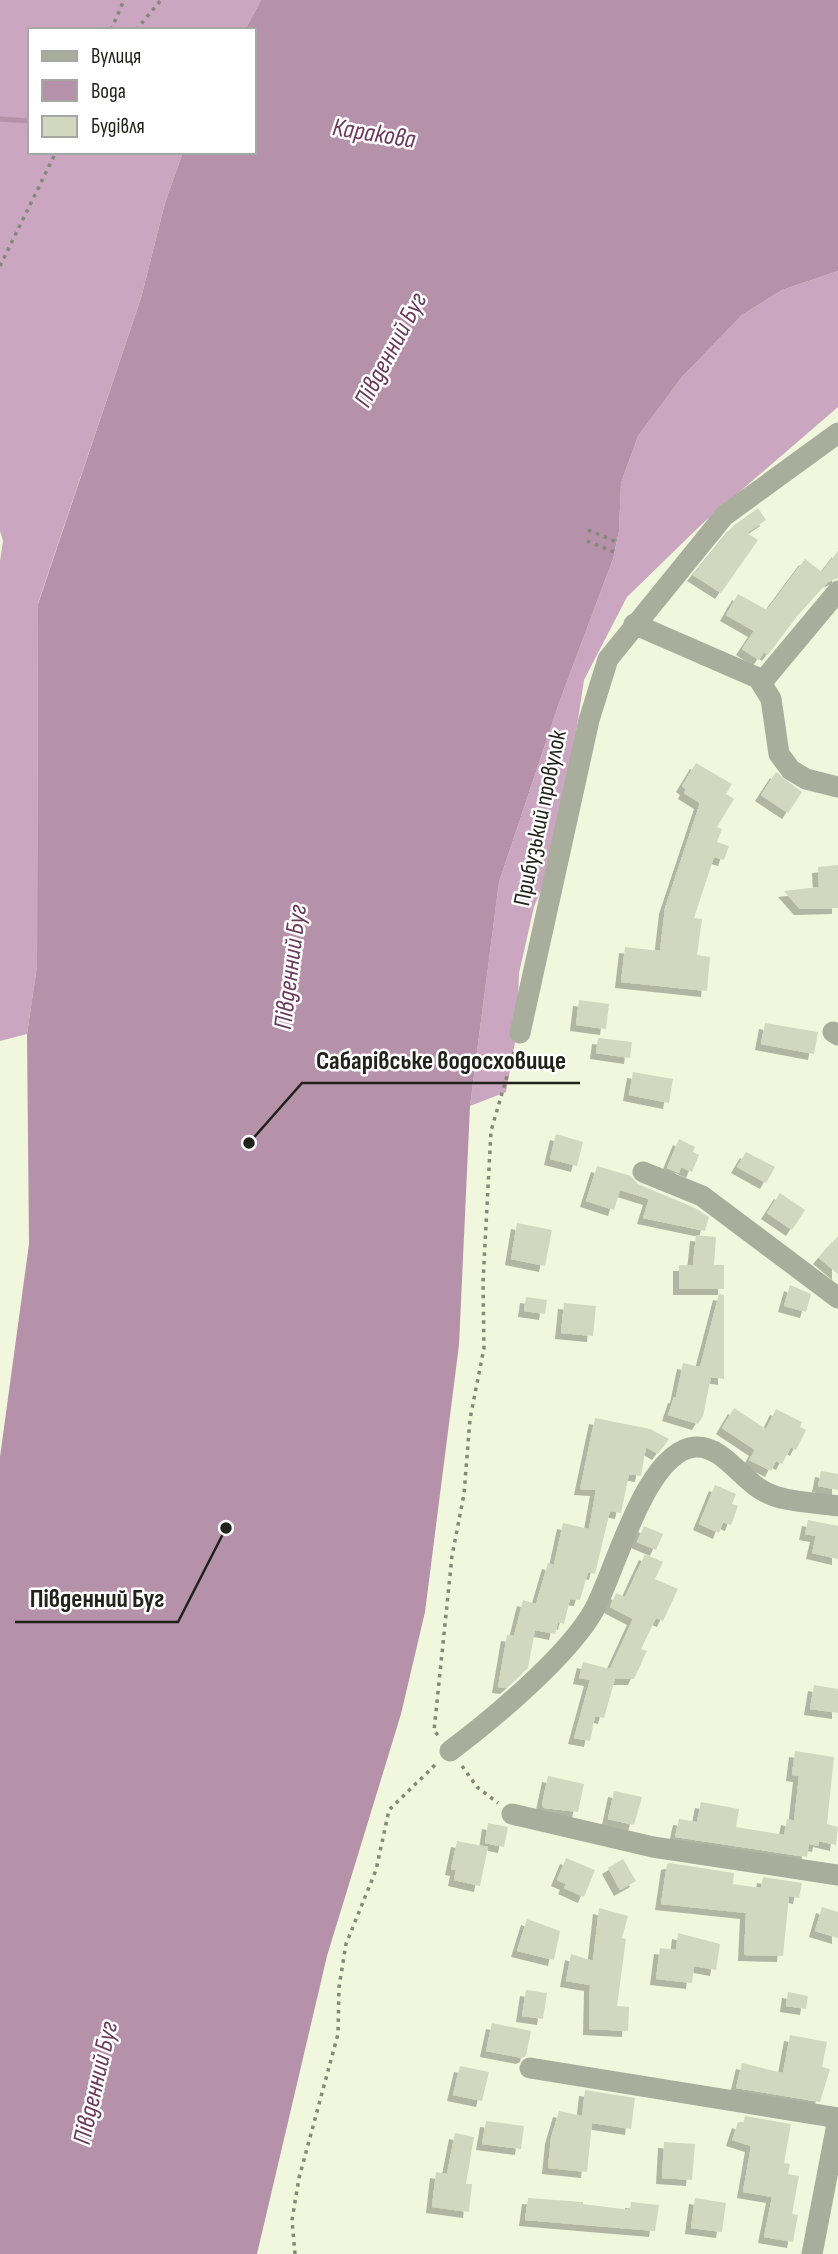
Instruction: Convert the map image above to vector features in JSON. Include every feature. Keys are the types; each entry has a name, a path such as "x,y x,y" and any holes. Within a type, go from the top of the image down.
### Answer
{"street":[{"name":"Прибузький провулок","path":"520,1033 589,720 608,659 724,516 838,433"},
{"path":"762,682 838,591"},
{"path":"634,624 762,682 771,699 779,754 791,770 806,779 838,787"},
{"path":"643,1172 702,1196 838,1298"},
{"path":"450,1751 490,1721 578,1634 595,1609 631,1520 644,1496 664,1466 678,1454 692,1447 705,1448 717,1453 760,1490 774,1496 838,1506"},
{"path":"512,1814 653,1847 838,1875"},
{"path":"530,2068 838,2119 812,2254"}],"path":[{"path":"112,28 124,0"},
{"path":"138,28 161,0"},
{"path":"0,266 55,154"},
{"path":"588,530 617,542"},
{"path":"587,541 614,552"},
{"path":"512,1814 477,1787 435,1731 452,1556 464,1494 470,1419 484,1348 483,1282 491,1131 520,1033"},
{"path":"295,2254 292,2220 299,2178 338,2034 339,1987 346,1944 376,1870 389,1810 450,1751"}],"shaded area":[{"path":"0,0 261,0 246,28 28,28 28,154 182,154 165,203 141,298 38,603 37,966 27,1034 0,1041 0,561 3,541 0,531"},
{"path":"838,271 838,407 702,524 627,597 584,680 567,792 547,875 534,907 519,973 517,1031 506,1092 470,1106 499,882 559,703 613,559 619,531 621,483 638,436 682,377 742,315 782,290"}],"water":[{"path":"261,0 838,0 838,271 782,290 742,315 682,377 638,436 621,483 619,531 613,559 559,703 499,882 470,1106 459,1345 425,1612 401,1714 327,1956 257,2254 0,2254 0,1457 29,1244 27,1034 37,966 38,604 141,298 165,203 182,154 256,154 256,28 246,28"}],"building":[{"path":"758,508 766,520 747,533 758,540 721,593 693,575 733,526"},
{"path":"838,551 838,578 828,582 798,615 768,655 764,652 759,660 742,649 754,631 726,615 738,594 767,610 805,559 822,572"},
{"path":"696,763 732,784 726,794 734,799 717,827 722,829 717,842 729,846 724,860 714,857 694,918 702,919 697,955 710,957 707,991 621,982 625,947 660,951 665,908 700,803 684,793 686,789 682,786"},
{"path":"776,772 802,792 788,813 761,795"},
{"path":"838,865 838,908 800,909 784,891 819,887 818,867"},
{"path":"579,1000 609,1004 606,1029 576,1025"},
{"path":"765,1023 818,1032 814,1054 761,1044"},
{"path":"598,1038 632,1042 630,1058 596,1053"},
{"path":"633,1072 673,1079 669,1103 629,1095"},
{"path":"556,1134 583,1142 577,1166 550,1159"},
{"path":"679,1139 695,1147 693,1152 699,1155 692,1172 681,1167 679,1173 667,1168"},
{"path":"746,1152 775,1167 766,1183 737,1167"},
{"path":"597,1166 631,1176 638,1184 695,1208 709,1217 705,1231 643,1218 649,1199 620,1190 614,1210 586,1201"},
{"path":"780,1193 805,1210 792,1230 767,1213"},
{"path":"517,1223 552,1230 545,1266 511,1259"},
{"path":"696,1235 716,1237 714,1265 724,1265 724,1289 679,1289 679,1265 693,1265"},
{"path":"838,1236 838,1274 819,1258"},
{"path":"790,1285 811,1294 806,1312 784,1306"},
{"path":"719,1294 724,1295 724,1379 711,1377 703,1416 698,1424 668,1415 676,1397 683,1363 700,1367"},
{"path":"526,1297 547,1300 545,1314 524,1311"},
{"path":"564,1303 596,1306 593,1336 561,1333"},
{"path":"734,1408 766,1429 776,1409 802,1422 800,1427 806,1430 796,1450 791,1447 782,1464 776,1461 771,1471 749,1460 755,1450 722,1428"},
{"path":"595,1418 650,1429 669,1439 658,1454 646,1447 641,1476 629,1474 621,1513 610,1511 595,1574 588,1572 580,1600 570,1599 564,1624 558,1622 555,1634 535,1630 528,1668 506,1688 498,1687 507,1635 514,1636 523,1600 536,1604 548,1563 554,1565 563,1523 589,1529 596,1490 580,1489"},
{"path":"821,1471 838,1474 838,1490 818,1486"},
{"path":"715,1485 736,1494 732,1504 738,1506 731,1525 723,1522 719,1533 699,1524"},
{"path":"808,1520 838,1526 838,1559 812,1553 816,1536 805,1534"},
{"path":"644,1526 663,1534 656,1550 637,1542"},
{"path":"645,1554 663,1562 655,1579 678,1589 663,1621 656,1618 641,1649 647,1651 634,1679 615,1679 604,1718 595,1716 590,1741 574,1738 590,1680 579,1678 583,1662 610,1669 633,1619 610,1607 616,1593 625,1597"},
{"path":"814,1685 838,1689 838,1713 810,1709"},
{"path":"795,1751 834,1757 827,1824 838,1827 836,1845 819,1841 818,1846 809,1844 807,1857 675,1837 679,1819 697,1822 701,1802 739,1809 736,1827 784,1835 787,1819 794,1821 799,1776 792,1775"},
{"path":"548,1776 584,1784 578,1812 544,1808 542,1804"},
{"path":"614,1791 642,1797 634,1825 608,1819"},
{"path":"488,1823 508,1827 504,1847 485,1843"},
{"path":"457,1841 488,1847 480,1886 454,1880 456,1870 451,1869"},
{"path":"566,1858 595,1870 584,1897 564,1888 566,1884 557,1880"},
{"path":"623,1859 636,1881 620,1890 608,1868"},
{"path":"667,1864 734,1873 733,1884 761,1888 763,1877 802,1883 799,1898 789,1896 783,1956 744,1955 746,1913 661,1904"},
{"path":"822,1907 838,1912 838,1938 815,1931"},
{"path":"599,1908 628,1916 622,1938 626,1939 617,2006 629,2007 628,2031 589,2029 590,1985 566,1981 571,1954 593,1961"},
{"path":"527,1919 560,1931 554,1960 517,1951"},
{"path":"678,1933 720,1944 716,1970 694,1966 692,1983 656,1979 660,1948 676,1950"},
{"path":"526,1990 547,1993 543,2019 522,2016"},
{"path":"788,1992 808,1996 806,2009 786,2006"},
{"path":"492,2023 531,2031 526,2056 522,2058 486,2051"},
{"path":"790,2035 827,2042 822,2067 830,2069 820,2102 736,2088 742,2063 783,2073"},
{"path":"460,2066 489,2072 482,2101 453,2095"},
{"path":"585,2090 635,2098 631,2129 592,2123 587,2172 548,2168 551,2138 559,2111 582,2116"},
{"path":"745,2116 791,2124 784,2163 790,2164 788,2174 799,2176 792,2214 798,2215 793,2242 764,2237 772,2197 743,2192 751,2146 732,2140 738,2122 743,2124"},
{"path":"486,2121 524,2126 521,2149 482,2144"},
{"path":"455,2133 474,2137 466,2184 472,2184 469,2212 432,2207 436,2172 447,2174"},
{"path":"664,2142 695,2144 692,2180 662,2178"},
{"path":"528,2198 583,2202 630,2210 631,2202 659,2205 655,2231 525,2220"},
{"path":"695,2198 726,2203 722,2232 691,2228"}],"waterway":[{"name":"Каракова","path":"0,119 28,121"}],"place":[{"name":"Сабарівське водосховище","path":"249,1143"},
{"name":"Південний Буг","path":"226,1528"}]}
